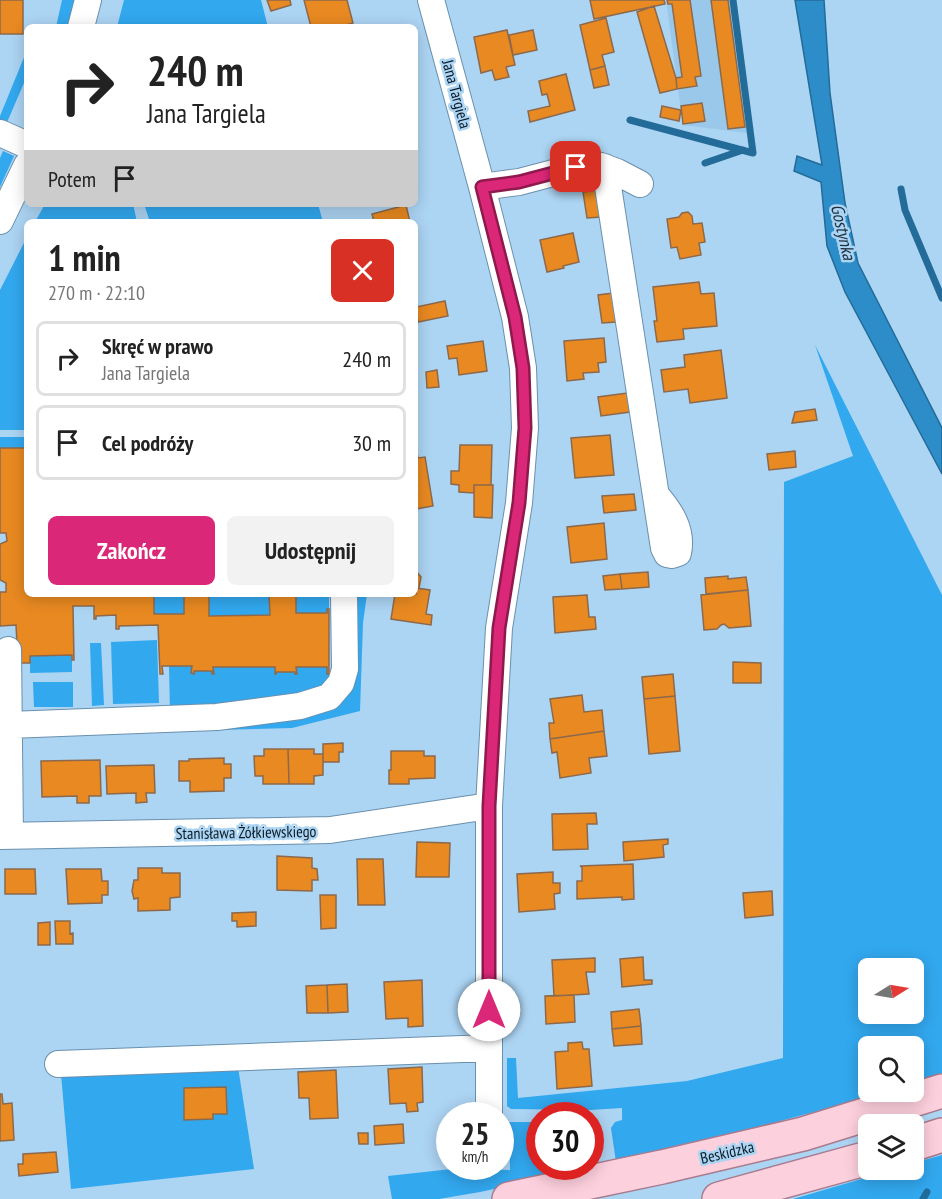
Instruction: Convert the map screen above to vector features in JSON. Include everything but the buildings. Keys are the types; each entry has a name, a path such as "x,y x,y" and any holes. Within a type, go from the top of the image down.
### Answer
{"main road":[{"name":"Beskidzka","path":"509,1199 803,1134 942,1091"},
{"path":"924,1141 942,1135"},
{"path":"719,1199 858,1161"}],"street":[{"path":"82,24 88,0"},
{"name":"Jana Targiela","path":"431,0 515,317 523,368 525,428 519,503 499,628 489,806 489,1102"},
{"path":"0,133 24,144"},
{"path":"482,187 519,182 576,167 601,166 640,184"},
{"path":"605,167 656,495"},
{"path":"0,221 24,171"},
{"path":"9,725 217,717 300,706 329,697 341,684 345,669 344,597"},
{"path":"5,836 9,725 8,650"},
{"name":"Stanisława Żółkiewskiego","path":"5,836 330,830 489,806"},
{"path":"58,1064 489,1048"}],"shaded area":[{"path":"62,0 80,0 73,24 57,24"},
{"path":"124,0 261,0 267,24 118,24"},
{"path":"666,0 730,0 747,133 683,125"},
{"path":"24,57 24,83 5,127 0,125 0,116"},
{"path":"3,151 14,156 0,187 0,158"},
{"path":"43,207 134,207 136,219 37,219"},
{"path":"145,207 319,207 322,219 149,219"},
{"path":"24,243 24,430 0,430 0,290"},
{"path":"815,345 942,595 942,1074 924,1080 924,1036 858,1036 858,1100 714,1139 616,1162 611,1128 615,1122 622,1120 622,1108 604,1109 604,1102 526,1102 526,1109 514,1109 514,1102 507,1102 507,1058 516,1058 518,1098 687,1081 783,1058 784,482 853,456"},
{"path":"0,437 24,437 24,448 0,448"},
{"path":"154,597 184,597 184,614 154,614"},
{"path":"209,597 269,597 270,615 209,616"},
{"path":"296,597 329,597 327,613 296,613"},
{"path":"351,597 367,597 363,623 360,711 292,728 94,733 330,704"},
{"path":"157,640 159,703 113,704 111,642"},
{"path":"90,643 101,643 104,705 92,706"},
{"path":"72,655 72,672 30,673 30,656"},
{"path":"169,666 192,666 191,673 212,671 212,674 214,673 213,667 275,667 275,674 276,672 295,672 296,674 296,667 327,667 329,683 321,691 170,712"},
{"path":"33,682 73,682 73,707 34,707"},
{"path":"238,1067 254,1169 71,1189 61,1074"},
{"path":"514,1122 526,1122 526,1180 535,1180 439,1199 392,1199 388,1176 436,1171 436,1180 514,1180"},
{"path":"942,1155 942,1199 793,1199 858,1180 924,1180 924,1160"}],"water":[{"name":"Gostynka","path":"795,0 824,0 830,93 845,203 858,263 942,428 942,474 845,292 827,246 821,182 794,171 797,156 822,165"}],"waterway":[{"path":"630,120 753,153 733,0"},
{"path":"705,163 743,150"},
{"path":"901,189 905,210 942,298"},
{"path":"923,1199 927,1192"}],"route":[{"path":"489,1010 489,806 499,628 519,503 525,428 523,368 515,317 482,187 519,182 576,167"}]}
